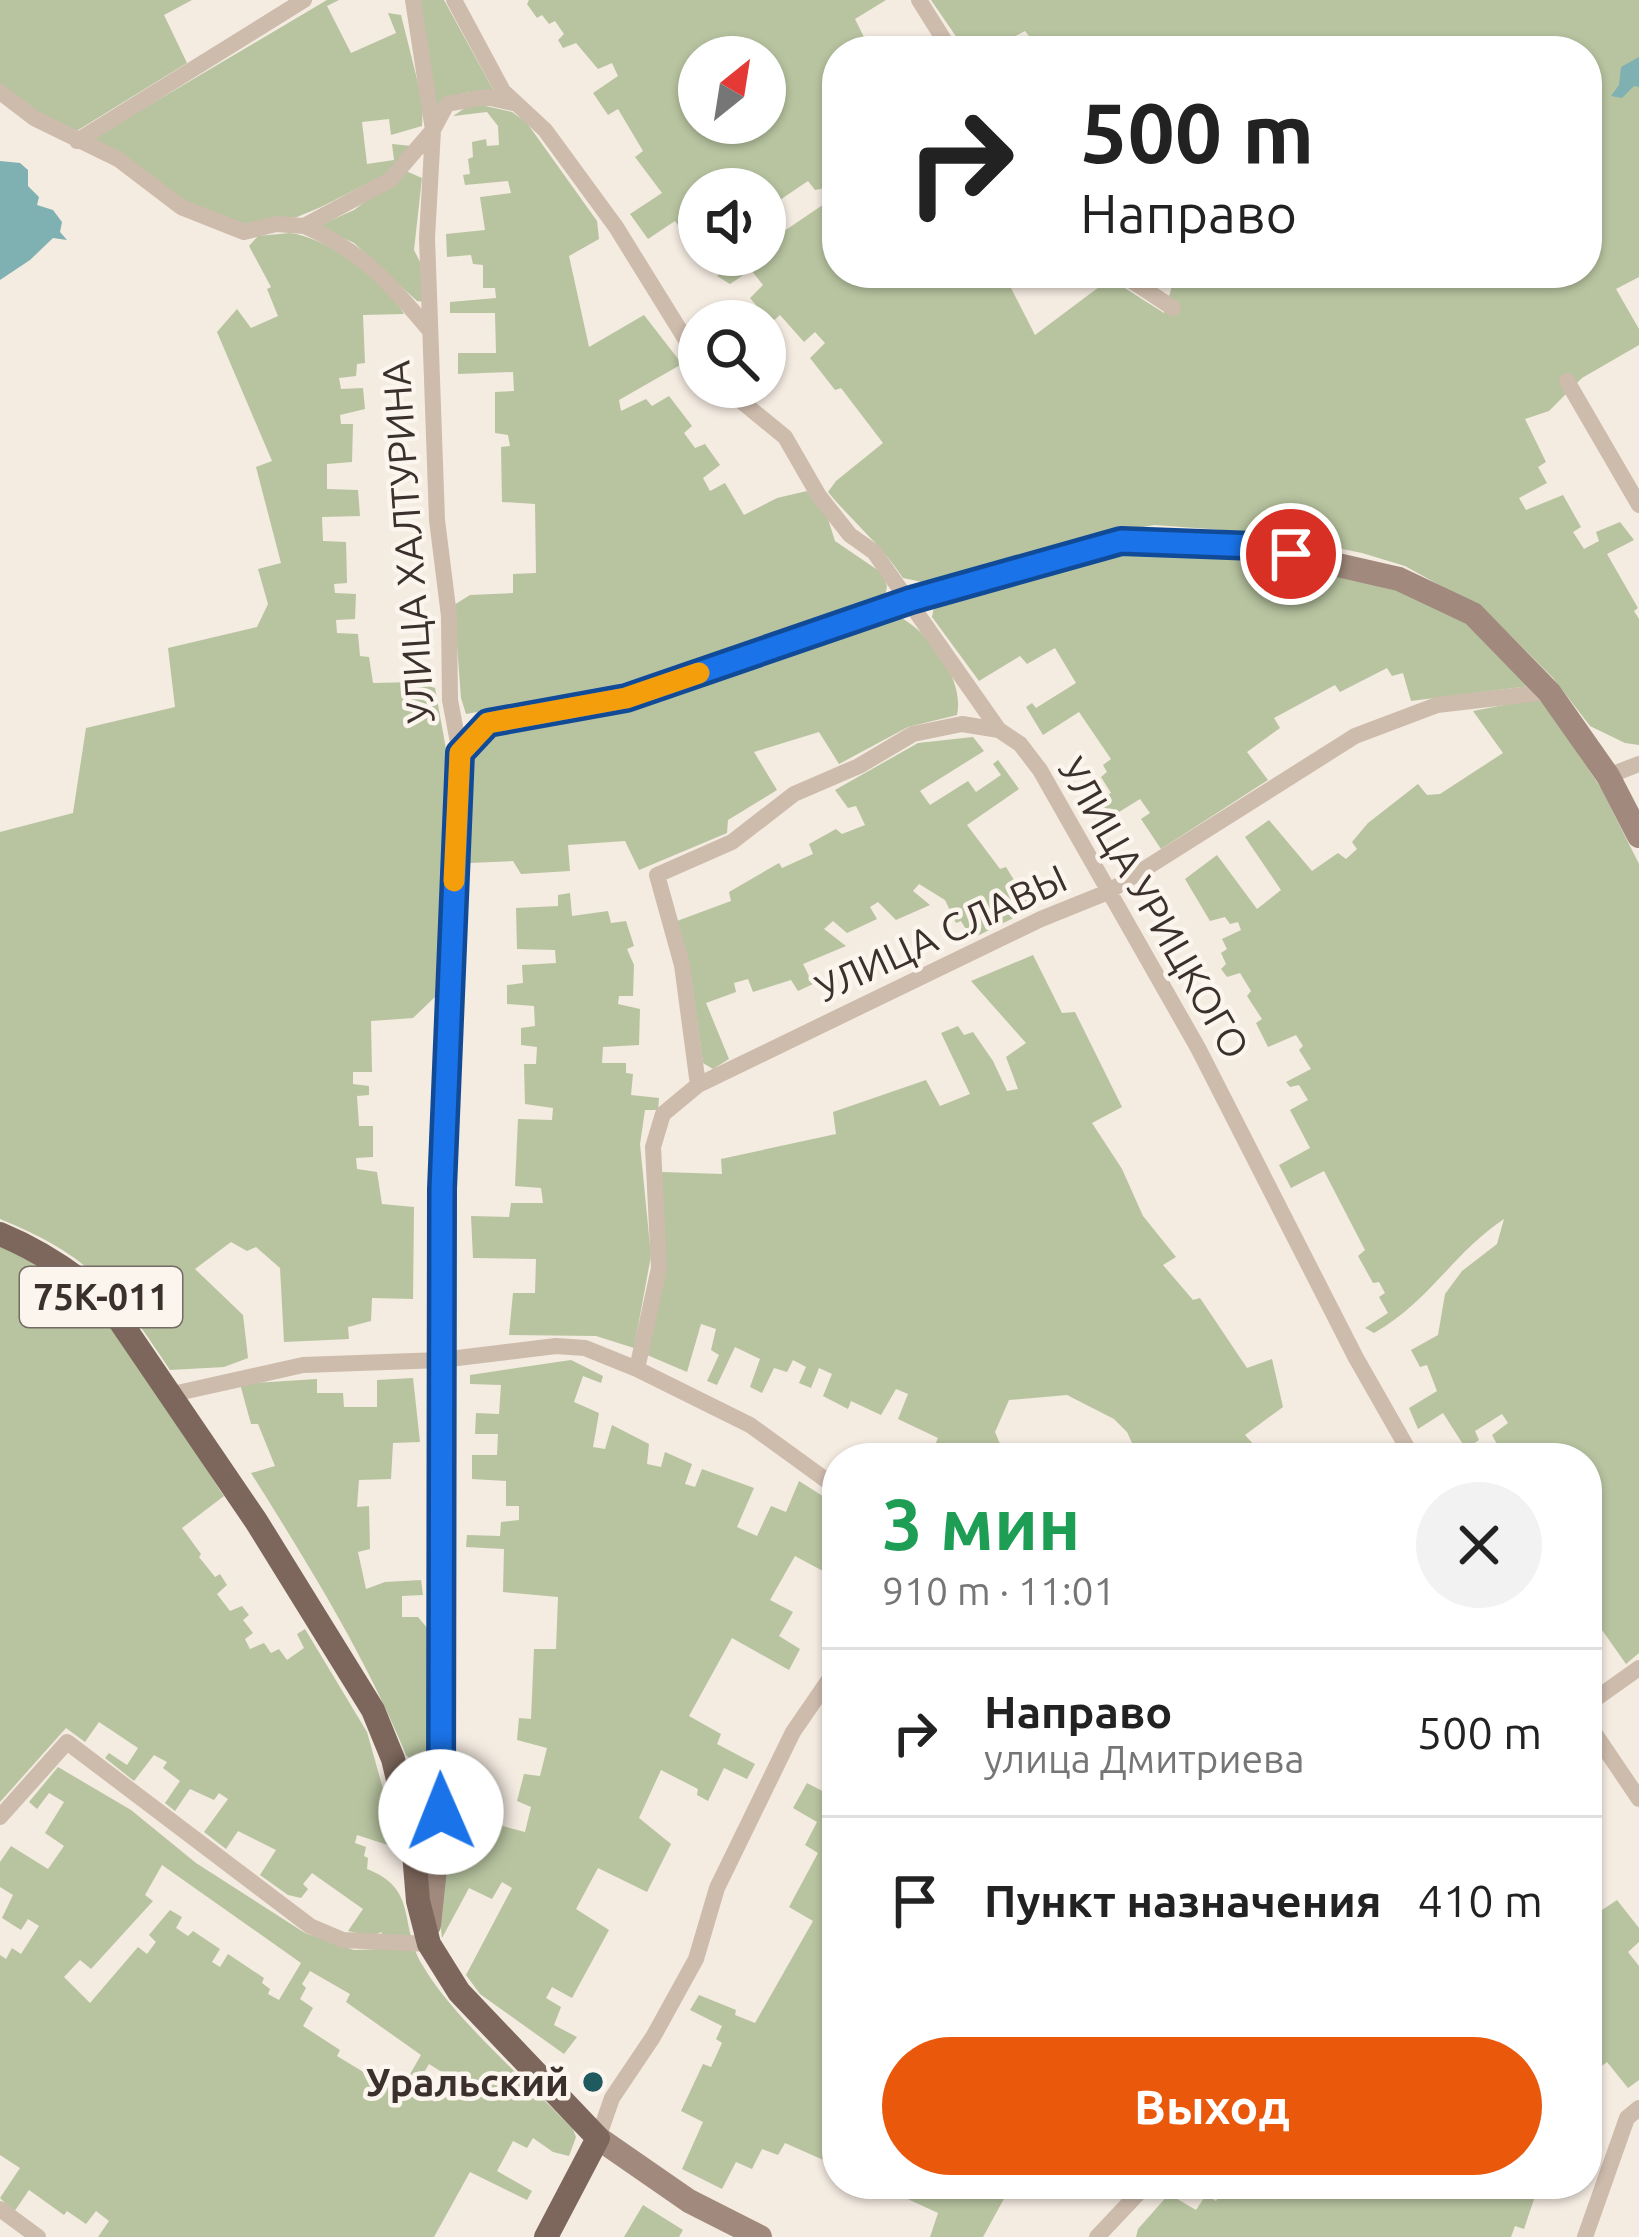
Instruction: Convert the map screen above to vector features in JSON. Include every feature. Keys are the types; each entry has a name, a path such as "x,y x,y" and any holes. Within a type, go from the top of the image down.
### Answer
{"main road":[{"name":"75К-011","path":"0,1234 77,1275 107,1303 173,1394 373,1710 400,1786 429,1944 459,1992 598,2138"},
{"path":"546,2237 598,2138"}],"street":[{"path":"77,141 304,0"},
{"name":"УЛИЦА ХАЛТУРИНА","path":"413,0 434,130 427,238 437,520 449,616 450,700 460,753 442,1189 441,1812 429,1900 429,1944"},
{"path":"454,0 513,103 545,130 616,227 678,327"},
{"path":"919,0 942,36"},
{"path":"0,92 34,118 118,159 182,207 244,232 276,224 304,226 341,242 388,280 431,332"},
{"path":"304,226 390,180 434,130 448,104 486,97 513,103"},
{"path":"1143,288 1173,308"},
{"path":"1567,381 1639,505"},
{"name":"УЛИЦА УРИЦКОГО","path":"750,408 784,436 829,509 850,535 874,552 999,730 1020,743 1040,770 1198,1048 1404,1443"},
{"path":"460,753 488,723 626,698 911,600 1121,541 1255,546 1399,579 1473,614 1549,692 1608,776 1639,836"},
{"name":"УЛИЦА СЛАВЫ","path":"637,1369 659,1268 652,1147 663,1114 698,1085 1108,892 1355,736 1437,705 1549,692"},
{"path":"698,1085 682,965 657,875 732,842 794,794 859,766 913,734 962,724 999,730"},
{"path":"1608,776 1639,764"},
{"path":"173,1394 303,1365 585,1348 750,1425 822,1477"},
{"path":"1602,1694 1639,1668"},
{"path":"760,2237 688,2201 598,2138 611,2098 653,2037 696,1959 717,1888 793,1732 822,1690"},
{"path":"0,1817 67,1742 310,1927 344,1940 429,1944"},
{"path":"1602,1744 1639,1799"},
{"path":"400,1786 441,1766"},
{"path":"1602,2189 1627,2118 1639,2108"},
{"path":"1097,2237 1133,2199"},
{"path":"1585,2237 1598,2199"},
{"path":"0,2209 38,2237"}],"green space":[{"path":"0,0 192,0 164,15 187,63 75,132 48,120 0,84"},
{"path":"327,0 339,0 327,6 351,53 396,33 388,13 401,15 423,103 422,126 391,135 389,119 362,122 367,164 394,160 392,144 412,146 392,171 297,217 245,224 182,200 92,139"},
{"path":"418,0 444,0 495,93 462,94 436,113"},
{"path":"529,0 886,0 855,19 864,36 822,36 822,189 815,190 808,181 786,196 786,168 678,168 678,225 675,221 648,239 630,214 662,193 635,157 643,151 618,109 608,115 593,93 618,76 612,63 598,69 576,43 563,48 558,40 564,34 555,21 549,24 542,15 537,18"},
{"path":"931,0 1639,0 1639,277 1616,289 1639,329 1639,345 1582,378 1549,411 1525,419 1546,462 1538,467 1547,483 1519,498 1526,510 1563,495 1581,527 1573,532 1584,549 1599,541 1596,532 1620,522 1634,540 1607,554 1638,608 1634,611 1639,619 1639,745 1590,726 1553,678 1486,611 1405,566 1362,553 1263,533 1155,525 1109,532 927,583 903,578 828,492 883,443 841,388 835,390 810,358 825,343 815,332 804,342 786,322 786,300 750,298 763,285 756,276 786,276 786,230 822,205 822,288 1011,288 1035,335 1098,288 1125,288 1164,313 1171,288 1602,288 1602,36 1029,36 1025,31 1016,36 956,36"},
{"path":"468,106 512,112 527,123 597,221 599,239 569,256 589,347 644,315 678,359 678,366 619,400 621,411 646,399 652,406 669,396 692,426 684,433 695,448 705,444 720,465 703,478 710,491 725,483 744,515 777,498 807,491 828,519 835,541 882,573 885,597 598,691 466,714 454,605 470,595 513,593 513,574 536,573 535,504 502,502 501,447 510,446 508,435 495,433 495,392 514,391 513,372 458,374 458,353 496,353 495,313 450,313 450,302 496,298 495,288 483,288 483,265 473,264 471,255 447,257 446,234 485,230 480,197 511,193 508,181 465,185 472,142 486,139 487,146 499,145 498,126 487,112 453,116"},
{"path":"406,171 422,178 414,250 425,302 417,301 354,243 318,226 354,210"},
{"path":"290,233 321,243 354,263 384,288 404,314 363,315 365,363 357,364 356,376 339,378 341,389 363,388 365,409 340,415 341,424 353,424 352,462 327,464 327,489 358,490 360,516 322,517 323,541 346,542 347,583 334,584 335,593 356,594 355,619 336,620 337,633 358,634 360,656 369,657 373,683 417,682 435,688 446,749 437,995 413,1018 371,1021 372,1072 353,1072 353,1084 369,1086 369,1095 357,1096 359,1126 373,1126 373,1157 356,1158 357,1169 377,1172 382,1204 414,1207 413,1299 372,1298 371,1321 348,1327 349,1339 284,1342 280,1268 256,1247 247,1251 231,1242 195,1269 243,1315 248,1358 224,1367 170,1370 99,1278 58,1247 0,1219 0,832 73,813 86,728 175,707 168,648 257,627 268,604 258,569 281,563 256,467 272,461 217,332 237,309 251,328 278,316 267,289 271,287 249,246 258,236"},
{"path":"717,276 742,276 730,284"},
{"path":"1130,553 1247,553 1396,588 1465,622 1530,686 1411,701 1403,673 1392,676 1387,668 1340,692 1335,685 1274,718 1280,728 1247,752 1268,780 1161,849 1141,819 1150,813 1140,799 1098,825 1088,807 1111,793 1101,777 1107,772 1103,765 1111,759 1079,712 1043,735 1026,707 1032,703 1036,708 1076,683 1055,648 1027,664 1020,656 979,681 932,617 934,607 1079,563"},
{"path":"898,616 942,658 956,687 957,715 908,727 839,764 819,732 754,752 777,790 728,820 727,833 639,870 625,841 568,845 570,871 521,874 513,861 470,863 466,856 472,756 495,735"},
{"path":"1541,698 1601,788 1639,864 1639,1653 1626,1664 1602,1630 1602,1443 1496,1443 1492,1435 1508,1423 1502,1414 1475,1431 1479,1440 1462,1443 1443,1413 1418,1429 1409,1408 1437,1391 1427,1365 1420,1367 1411,1350 1438,1335 1445,1294 1462,1271 1497,1244 1504,1219 1393,1321 1374,1333 1365,1328 1388,1313 1379,1297 1385,1293 1379,1282 1373,1283 1358,1256 1365,1250 1324,1171 1291,1188 1279,1165 1310,1148 1290,1110 1308,1100 1299,1085 1290,1087 1286,1082 1311,1069 1299,1050 1303,1046 1296,1035 1268,1047 1256,1023 1262,1019 1247,996 1251,991 1240,973 1227,977 1221,969 1226,964 1221,953 1227,949 1222,939 1241,930 1238,922 1230,924 1225,917 1210,921 1185,879 1217,855 1257,909 1281,890 1245,837 1269,820 1312,871 1338,853 1346,859 1357,849 1352,842 1368,823 1418,784 1427,795 1440,794 1503,753 1473,711"},
{"path":"973,737 984,751 920,791 930,805 968,781 976,792 1001,775 993,764 998,760 1019,789 967,825 1000,869 1006,867 1032,909 977,936 961,921 956,923 945,900 919,884 913,891 930,905 896,920 878,902 870,907 877,919 847,933 833,921 824,929 846,946 803,964 813,984 798,991 791,980 753,992 748,979 734,983 736,992 706,1003 729,1059 713,1069 703,1063 677,921 731,901 729,892 779,863 782,868 813,854 809,844 836,829 842,834 865,825 856,806 848,808 835,790 918,743"},
{"path":"570,893 572,916 608,911 611,923 626,921 634,946 627,949 634,965 633,996 619,996 618,1004 640,1009 639,1045 603,1047 602,1063 626,1063 626,1073 633,1074 631,1095 659,1098 658,1110 645,1110 640,1144 651,1256 634,1348 596,1336 509,1335 513,1293 535,1293 536,1259 473,1258 471,1216 509,1217 511,1203 543,1203 541,1188 515,1186 518,1119 552,1120 553,1108 525,1104 524,1064 536,1064 537,1047 521,1045 521,1028 535,1026 534,1006 507,1004 507,985 523,983 522,965 556,963 555,950 517,949 516,908 558,906 558,895"},
{"path":"1033,955 1062,1013 1075,1012 1122,1107 1092,1123 1122,1169 1143,1216 1176,1257 1163,1265 1193,1300 1200,1298 1247,1368 1272,1359 1283,1407 1245,1435 1252,1443 1132,1443 1114,1419 1067,1395 1009,1400 995,1432 1000,1443 936,1443 938,1438 898,1419 908,1394 896,1389 881,1415 851,1401 848,1409 823,1396 832,1374 819,1368 811,1388 799,1383 806,1367 793,1360 787,1372 774,1368 762,1393 750,1387 760,1359 735,1347 717,1385 707,1381 719,1355 711,1350 716,1329 701,1324 687,1372 647,1355 662,1172 722,1174 721,1159 836,1134 833,1112 926,1080 940,1106 970,1094 941,1033 958,1026 964,1035 973,1032 1007,1091 1018,1089 1006,1057 1026,1043 971,981"},
{"path":"0,1246 42,1267 98,1313 145,1371 186,1434 224,1496 182,1528 199,1557 227,1585 217,1594 230,1611 242,1606 249,1615 243,1620 253,1633 245,1639 250,1649 264,1643 271,1653 279,1649 287,1660 304,1648 297,1634 305,1629 367,1732 400,1849 357,1835 355,1843 366,1847 367,1869 383,1877 401,1897 416,1951 436,1986 573,2129 576,2137 569,2156 533,2138 527,2148 513,2141 497,2171 532,2191 527,2200 470,2172 434,2237 98,2237 109,2221 96,2211 86,2224 29,2190 14,2212 0,2198 20,2168 0,2155 0,1955 6,1959 12,1948 21,1954 39,1926 28,1919 21,1930 2,1918 13,1895 0,1887 0,1862 11,1846 48,1869 64,1846 45,1833 64,1802 49,1793 37,1809 29,1802 58,1767 131,1810 196,1863 305,1933 354,1950 379,1949 382,1932 371,1936 348,1931 363,1909 312,1873 303,1884 308,1889 301,1898 288,1895 260,1875 276,1850 238,1831 226,1849 204,1832 228,1799 219,1793 214,1800 190,1789 175,1811 165,1803 180,1781 163,1768 167,1762 154,1755 134,1781 105,1758 109,1753 127,1765 138,1748 99,1722 85,1742 66,1728 0,1802","holes":["162,1865 301,1963 279,2000 268,1994 264,1978 228,1954 220,1967 212,1962 220,1949 193,1931 188,1936 176,1928 182,1917 170,1910 149,1935 156,1942 147,1954 138,1947 90,2003 64,1977 80,1960 91,1969 153,1901 145,1895","310,1971 350,1994 346,2002 421,2055 405,2083 389,2074 385,2081 368,2070 365,2073 303,2026 313,2008 300,1999 306,1988 302,1984","429,2064 453,2079 440,2101 416,2086"]},
{"path":"571,1360 603,1376 601,1383 583,1376 574,1402 599,1413 593,1447 605,1449 612,1425 649,1444 647,1464 661,1467 665,1452 692,1464 685,1484 695,1487 702,1469 754,1488 737,1527 757,1536 771,1506 786,1512 799,1481 822,1496 822,1571 795,1556 770,1600 793,1612 779,1636 800,1649 789,1670 732,1638 689,1716 721,1734 717,1744 755,1764 747,1779 724,1768 708,1801 697,1795 698,1789 661,1770 639,1818 671,1844 647,1892 598,1868 576,1909 609,1930 572,1998 552,1987 546,1998 561,2007 554,2025 577,2037 564,2054 480,1994 466,1975 512,1888 502,1882 492,1899 469,1888 442,1938 445,1871 457,1832 495,1839 499,1825 525,1832 531,1807 517,1801 524,1774 540,1776 547,1748 517,1740 519,1718 531,1719 534,1649 556,1649 558,1597 503,1592 504,1549 466,1547 467,1535 500,1536 501,1522 519,1520 519,1506 506,1506 506,1481 472,1479 472,1455 497,1455 498,1434 475,1434 476,1413 499,1414 501,1385 470,1384 470,1375"},
{"path":"413,1378 420,1442 393,1443 391,1479 359,1480 357,1507 369,1506 370,1549 358,1552 366,1589 385,1582 421,1580 423,1595 402,1596 402,1617 418,1617 428,1629 431,1751 412,1760 334,1611 251,1473 275,1466 258,1424 251,1424 240,1384 317,1379 317,1393 343,1393 344,1407 377,1407 377,1380"},
{"path":"807,1783 822,1791 822,2159 785,2143 778,2155 762,2149 752,2169 736,2162 722,2189 682,2169 703,2122 681,2111 703,2064 711,2067 722,2043 716,2039 722,2026 690,2010 699,1995 755,2023 813,1921 789,1907 818,1853 805,1845 817,1822 793,1808"},
{"path":"1617,1900 1639,1928 1639,1942 1628,1952 1639,1966 1639,2080 1628,2088 1607,2062 1602,2066 1602,1910"},
{"path":"908,2199 1004,2199 983,2237 930,2237 938,2213"},
{"path":"1165,2199 1177,2199 1196,2210 1203,2199 1534,2199 1524,2229 1515,2226 1511,2237 1136,2237"},
{"path":"643,2205 683,2230 679,2237 624,2237"}],"water":[{"path":"1639,57 1639,87 1622,98 1611,96 1619,85 1621,67"},
{"path":"0,161 20,163 28,170 28,186 39,197 37,205 53,210 67,240 53,238 0,280"}],"slow traffic":[{"path":"454,881 460,753 488,723 626,698 699,673"}],"place":[{"name":"Уральский","path":"593,2082"}],"route":[{"path":"441,1812 442,1189 460,753 488,723 626,698 911,600 1121,541 1255,546 1291,554"}]}
